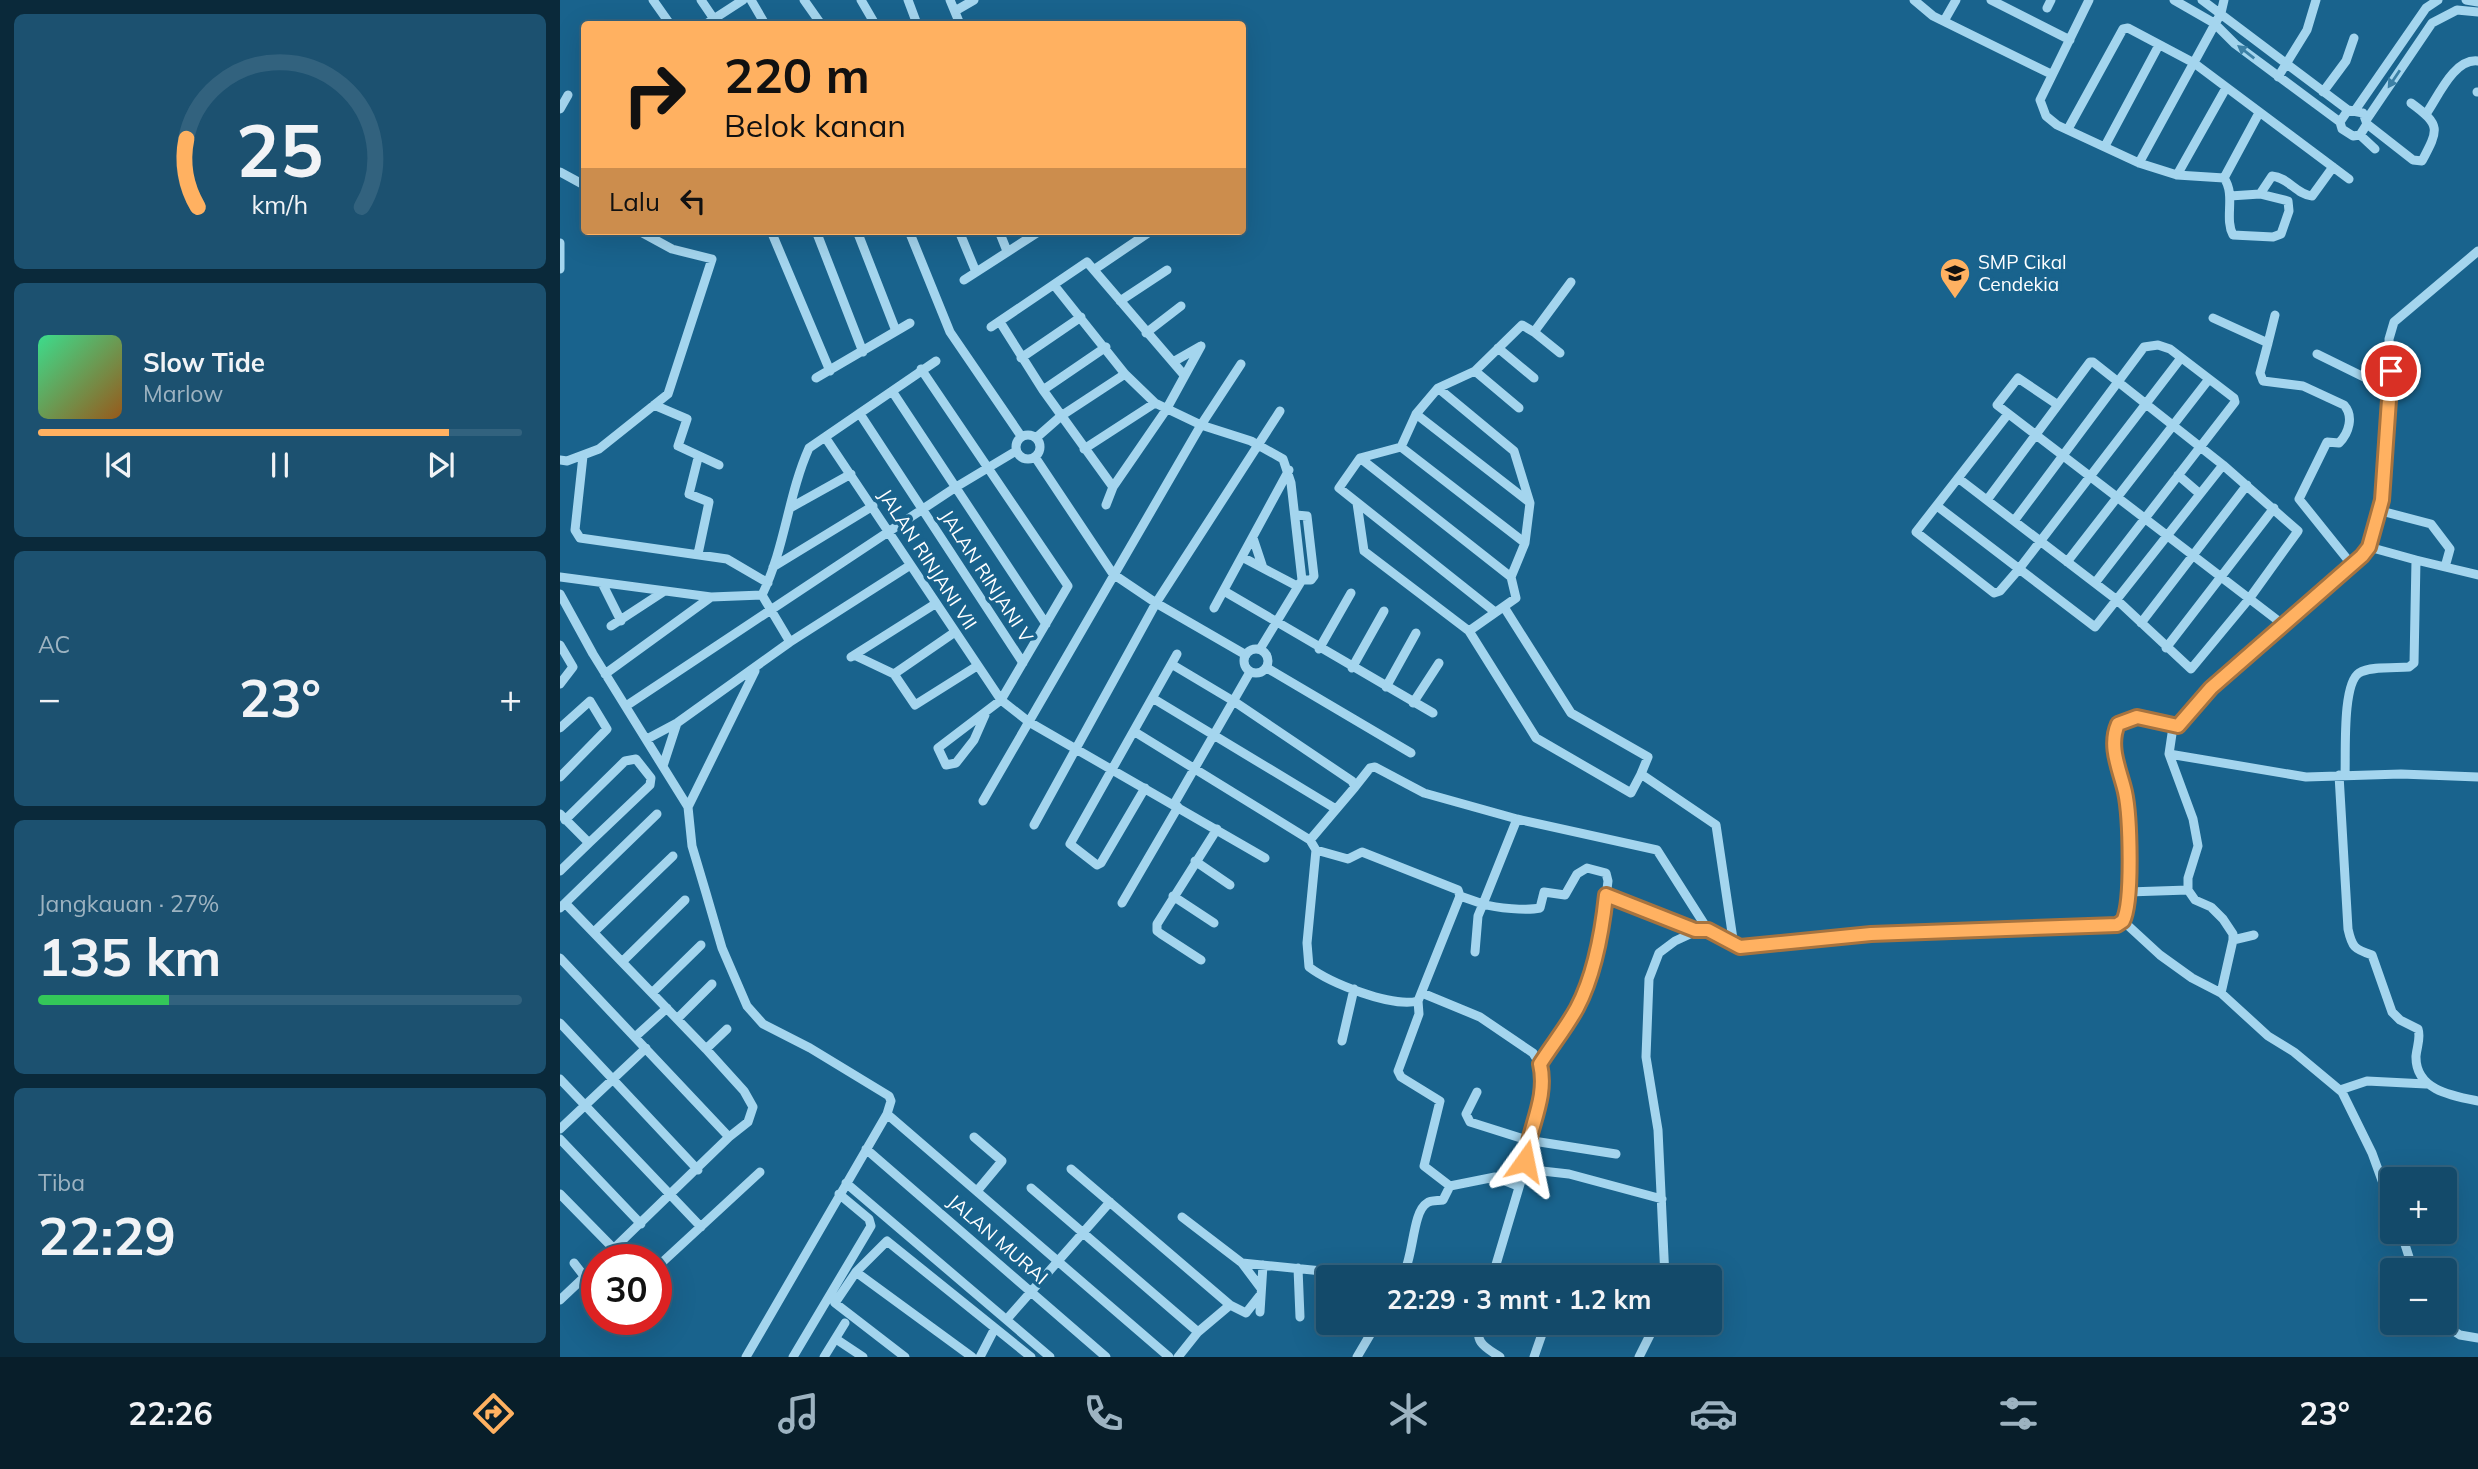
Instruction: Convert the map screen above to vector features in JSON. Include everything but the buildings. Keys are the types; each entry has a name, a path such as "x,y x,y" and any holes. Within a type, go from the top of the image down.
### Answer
{"street":[{"path":"653,0 668,21"},
{"path":"701,0 710,21"},
{"path":"712,21 743,0"},
{"path":"751,0 763,21"},
{"path":"804,0 819,21"},
{"path":"861,0 873,21"},
{"path":"908,0 916,21"},
{"path":"950,0 959,21"},
{"path":"955,11 974,0"},
{"path":"1914,0 1944,21 2051,74"},
{"path":"1944,21 1956,0"},
{"path":"1991,0 2070,40"},
{"path":"2089,0 2051,74 2040,100 2042,108 2057,125 2139,163 2177,175 2224,178"},
{"path":"2174,0 2214,23 2235,44 2340,122 2346,134 2360,135 2375,149"},
{"path":"2202,0 2323,92 2367,121 2418,162 2435,136 2434,122 2411,103"},
{"path":"2139,163 2221,13 2224,0"},
{"path":"2278,77 2288,66 2307,30 2316,0"},
{"path":"2340,122 2352,110 2427,4 2438,0"},
{"path":"2466,0 2478,2"},
{"path":"2360,135 2432,23 2457,10 2478,12"},
{"path":"2068,129 2123,29 2128,28 2194,63 2349,179"},
{"path":"2405,35 2417,43"},
{"path":"2323,92 2346,61 2354,38"},
{"path":"2105,146 2159,45"},
{"path":"2426,114 2459,66 2471,60 2478,61"},
{"path":"2177,175 2226,88"},
{"path":"560,109 568,95"},
{"path":"2230,197 2260,194 2288,201 2289,211 2278,237 2233,235 2230,229 2230,197 2224,178 2259,113"},
{"path":"2260,194 2272,176 2279,176 2304,194 2312,196 2333,167"},
{"path":"562,176 581,184"},
{"path":"560,460 567,461 583,456 610,441 668,394 713,260 672,248 647,235"},
{"path":"773,235 831,371"},
{"path":"818,235 863,352"},
{"path":"859,235 896,331"},
{"path":"911,235 950,331 1021,436"},
{"path":"961,235 976,272"},
{"path":"1001,235 1007,251"},
{"path":"964,280 1033,235"},
{"path":"1095,269 1145,235"},
{"path":"560,243 560,269"},
{"path":"2221,993 2233,934 2211,907 2195,900 2188,890 2198,846 2197,832 2169,754 2173,727 2211,688 2285,626 2369,547 2381,511 2385,425 2392,387 2389,339 2394,322 2478,251"},
{"path":"1113,487 995,324 1087,262 1184,375"},
{"path":"1120,300 1167,270"},
{"path":"1534,332 1571,282"},
{"path":"1054,285 1125,374 1155,403 1201,425 1260,444 1283,459 1289,470 1296,515 1299,583 1260,649"},
{"path":"1146,333 1181,306"},
{"path":"2275,315 2260,373 2263,381 2303,386 2344,405 2351,414 2345,437 2339,443 2331,441 2325,445 2299,499 2352,565"},
{"path":"1021,358 1081,317"},
{"path":"2213,318 2268,342"},
{"path":"816,378 910,323"},
{"path":"1401,447 1416,414 1438,388 1475,371 1522,325 1560,353"},
{"path":"1106,505 1113,487 1166,410 1201,346 1173,362"},
{"path":"2014,521 2144,346 2166,347 2209,379 2235,400 2095,583"},
{"path":"1043,390 1106,347"},
{"path":"1499,348 1534,378"},
{"path":"2317,354 2376,383 2392,387"},
{"path":"2008,414 1916,534 1994,593 2000,591 2020,569 2181,358"},
{"path":"762,595 773,567 800,468 809,448 936,361"},
{"path":"1958,478 2117,600 2166,648 2193,669 2298,533 2297,527 2094,362 2090,362 1987,500"},
{"path":"982,800 1201,425 1241,364"},
{"path":"921,369 1068,586 1001,700 985,715 941,744 939,752 946,765 953,765 974,740 985,715"},
{"path":"1475,371 1519,408"},
{"path":"1036,438 1061,416 1125,374"},
{"path":"2058,405 2017,378 1997,402 1998,407 2285,626"},
{"path":"2067,562 2209,379"},
{"path":"1438,388 1514,451 1530,503 1525,543 1511,577 1516,598 1469,632"},
{"path":"892,391 1046,624"},
{"path":"1084,449 1155,403"},
{"path":"654,405 687,419 678,446 698,454 689,494 709,502 698,554"},
{"path":"1034,825 1156,603 1280,411"},
{"name":"JALAN RINJANI V","path":"860,414 1023,663"},
{"path":"1416,414 1530,503"},
{"path":"1016,452 1017,441 1027,434 1036,438 1040,446 1035,457"},
{"name":"JALAN RINJANI VII","path":"825,437 1001,700 1029,722 1265,858"},
{"path":"1401,447 1360,458 1339,488 1495,612"},
{"path":"1401,447 1525,543"},
{"path":"626,706 988,466 1016,452"},
{"path":"1016,452 1022,458 1035,457"},
{"path":"583,456 576,535 588,540 736,561 753,576 768,583"},
{"path":"1035,457 1113,574 1156,603 1246,655"},
{"path":"698,458 719,465"},
{"path":"1360,458 1511,577"},
{"path":"1937,506 2095,627 2223,465"},
{"path":"1214,608 1289,470"},
{"path":"790,508 851,474"},
{"path":"2178,475 2200,495"},
{"path":"2141,623 2246,485"},
{"path":"1357,503 1364,551 1469,632 1536,738 1631,793 1648,757 1571,713 1504,607"},
{"path":"773,567 873,506"},
{"path":"2166,648 2274,508"},
{"path":"2381,511 2431,524 2450,549 2445,567"},
{"path":"1253,538 1263,568"},
{"path":"2369,547 2478,575"},
{"path":"1242,557 1299,583"},
{"path":"2416,560 2414,663 2409,667 2361,671 2355,677 2347,695 2342,775 2346,900 2351,946 2355,950 2372,955 2392,1012 2400,1020 2418,1028 2417,1061 2426,1084"},
{"path":"647,739 677,723 790,642 909,566"},
{"path":"560,577 711,597 762,595"},
{"path":"602,583 621,621"},
{"path":"1224,591 1278,621 1319,649 1433,713"},
{"path":"611,626 663,592"},
{"path":"1319,649 1352,593"},
{"path":"560,594 605,674 688,807 692,846 722,948 747,1006 762,1024 810,1048 889,1096 891,1106 887,1114 746,1357"},
{"path":"762,595 790,642"},
{"path":"605,674 711,597"},
{"path":"935,604 853,656 894,674 915,705 977,666"},
{"path":"1352,668 1384,611"},
{"path":"894,674 954,632"},
{"path":"1386,687 1416,634"},
{"path":"560,645 573,667 560,684"},
{"path":"1260,649 1267,655 1267,668 1262,672 1250,672 1245,667 1246,655 1250,650 1260,649"},
{"path":"1145,788 1101,863 1097,865 1092,862 1069,841 1135,732 1177,654"},
{"path":"1173,665 1235,702 1347,776 1355,788"},
{"path":"1267,668 1411,753"},
{"path":"688,807 755,669"},
{"path":"1413,703 1437,670"},
{"path":"1122,903 1194,768 1235,702 1250,672"},
{"path":"1154,699 1336,809"},
{"path":"560,728 590,701 607,729 560,777"},
{"path":"1310,840 1370,768 1375,767 1424,793 1517,819 1657,850 1708,930 1734,946 1779,945 1871,934 2117,925 2123,921 2128,892 2128,815 2114,751 2116,729 2124,719 2137,717 2173,727"},
{"path":"663,766 677,723"},
{"path":"1135,732 1310,840 1315,850 1307,943 1309,967 1354,989 1388,999 1420,997 1480,1017 1532,1053 1540,1064 1543,1092 1527,1140 1524,1169 1495,1265"},
{"path":"2169,754 2284,775 2478,777"},
{"path":"561,869 589,843 650,785 651,779 636,759 625,761 563,817 589,843"},
{"path":"1641,774 1717,825 1734,946"},
{"path":"619,1244 729,1137 748,1122 753,1107 744,1091 595,931 563,906 657,814"},
{"path":"1475,951 1478,916 1517,819"},
{"path":"1201,960 1157,931 1157,923 1217,829"},
{"path":"1315,850 1348,859 1362,852 1451,886 1460,896 1500,909 1510,906 1529,911 1540,908 1544,892 1565,895 1577,874 1587,869 1606,873 1600,940 1585,989 1577,1008 1540,1064"},
{"path":"595,931 673,856"},
{"path":"1195,861 1230,885"},
{"path":"2128,892 2188,890"},
{"path":"1606,895 1695,930 1708,930"},
{"path":"1173,896 1214,923"},
{"path":"1460,896 1420,997 1419,1014 1399,1075 1440,1101 1424,1166 1450,1186 1495,1177 1518,1186"},
{"path":"623,961 685,900"},
{"path":"2123,921 2174,965 2221,993 2268,1036 2294,1052 2340,1090 2372,1153 2380,1175"},
{"path":"1665,1265 1658,1130 1646,1057 1649,979 1659,953 1695,930"},
{"path":"2233,940 2255,936"},
{"path":"652,993 701,945"},
{"path":"562,965 646,1048 729,1137"},
{"path":"677,1018 712,984"},
{"path":"1342,1041 1354,989"},
{"path":"635,1037 667,1008"},
{"path":"560,1023 698,1170"},
{"path":"706,1049 727,1030"},
{"path":"560,1129 646,1048"},
{"path":"560,1079 701,1227"},
{"path":"2340,1090 2368,1081 2426,1084 2446,1095 2478,1101"},
{"path":"1477,1092 1466,1120 1527,1140 1616,1154"},
{"path":"887,1114 1169,1357"},
{"path":"974,1137 1002,1161 977,1191"},
{"path":"560,1139 641,1224"},
{"name":"JALAN MURAI","path":"866,1149 1106,1357"},
{"path":"1524,1169 1569,1174 1662,1199"},
{"path":"1071,1170 1230,1305 1246,1312 1261,1290"},
{"path":"672,1253 760,1171"},
{"path":"846,1183 1050,1357"},
{"path":"1407,1265 1413,1250 1415,1224 1420,1209 1428,1202 1443,1200 1450,1186"},
{"path":"1031,1188 1198,1332"},
{"path":"560,1194 609,1244"},
{"path":"793,1357 871,1226 869,1219 839,1194"},
{"path":"1007,1319 1110,1202"},
{"path":"1182,1217 1242,1264 1261,1290"},
{"path":"905,1357 835,1303 856,1272 889,1241 995,1328 1019,1352 1031,1357"},
{"path":"574,1263 581,1272"},
{"path":"1242,1264 1316,1270"},
{"path":"1260,1312 1263,1265"},
{"path":"1298,1268 1300,1317"},
{"path":"856,1272 972,1357"},
{"path":"560,1300 581,1279"},
{"path":"1178,1357 1198,1332 1230,1305"},
{"path":"824,1357 845,1323"},
{"path":"980,1357 995,1328"},
{"path":"2457,1333 2478,1338"},
{"path":"1357,1357 1370,1335"},
{"path":"1477,1335 1481,1345 1500,1357"},
{"path":"1534,1357 1542,1335"},
{"path":"1639,1357 1650,1335"},
{"path":"836,1339 863,1357"}],"place":[{"name":"SMP Cikal Cendekia","path":"1955,300"}],"route":[{"path":"1525,1161 1527,1140 1543,1092 1544,1081 1540,1064 1577,1008 1585,989 1600,940 1606,895 1695,930 1708,930 1729,944 1740,947 1871,934 2117,925 2123,921 2128,900 2128,815 2114,751 2118,724 2124,719 2137,717 2167,726 2178,726 2211,688 2285,626 2369,547 2381,511 2386,466 2385,425 2390,405 2391,371"}]}
